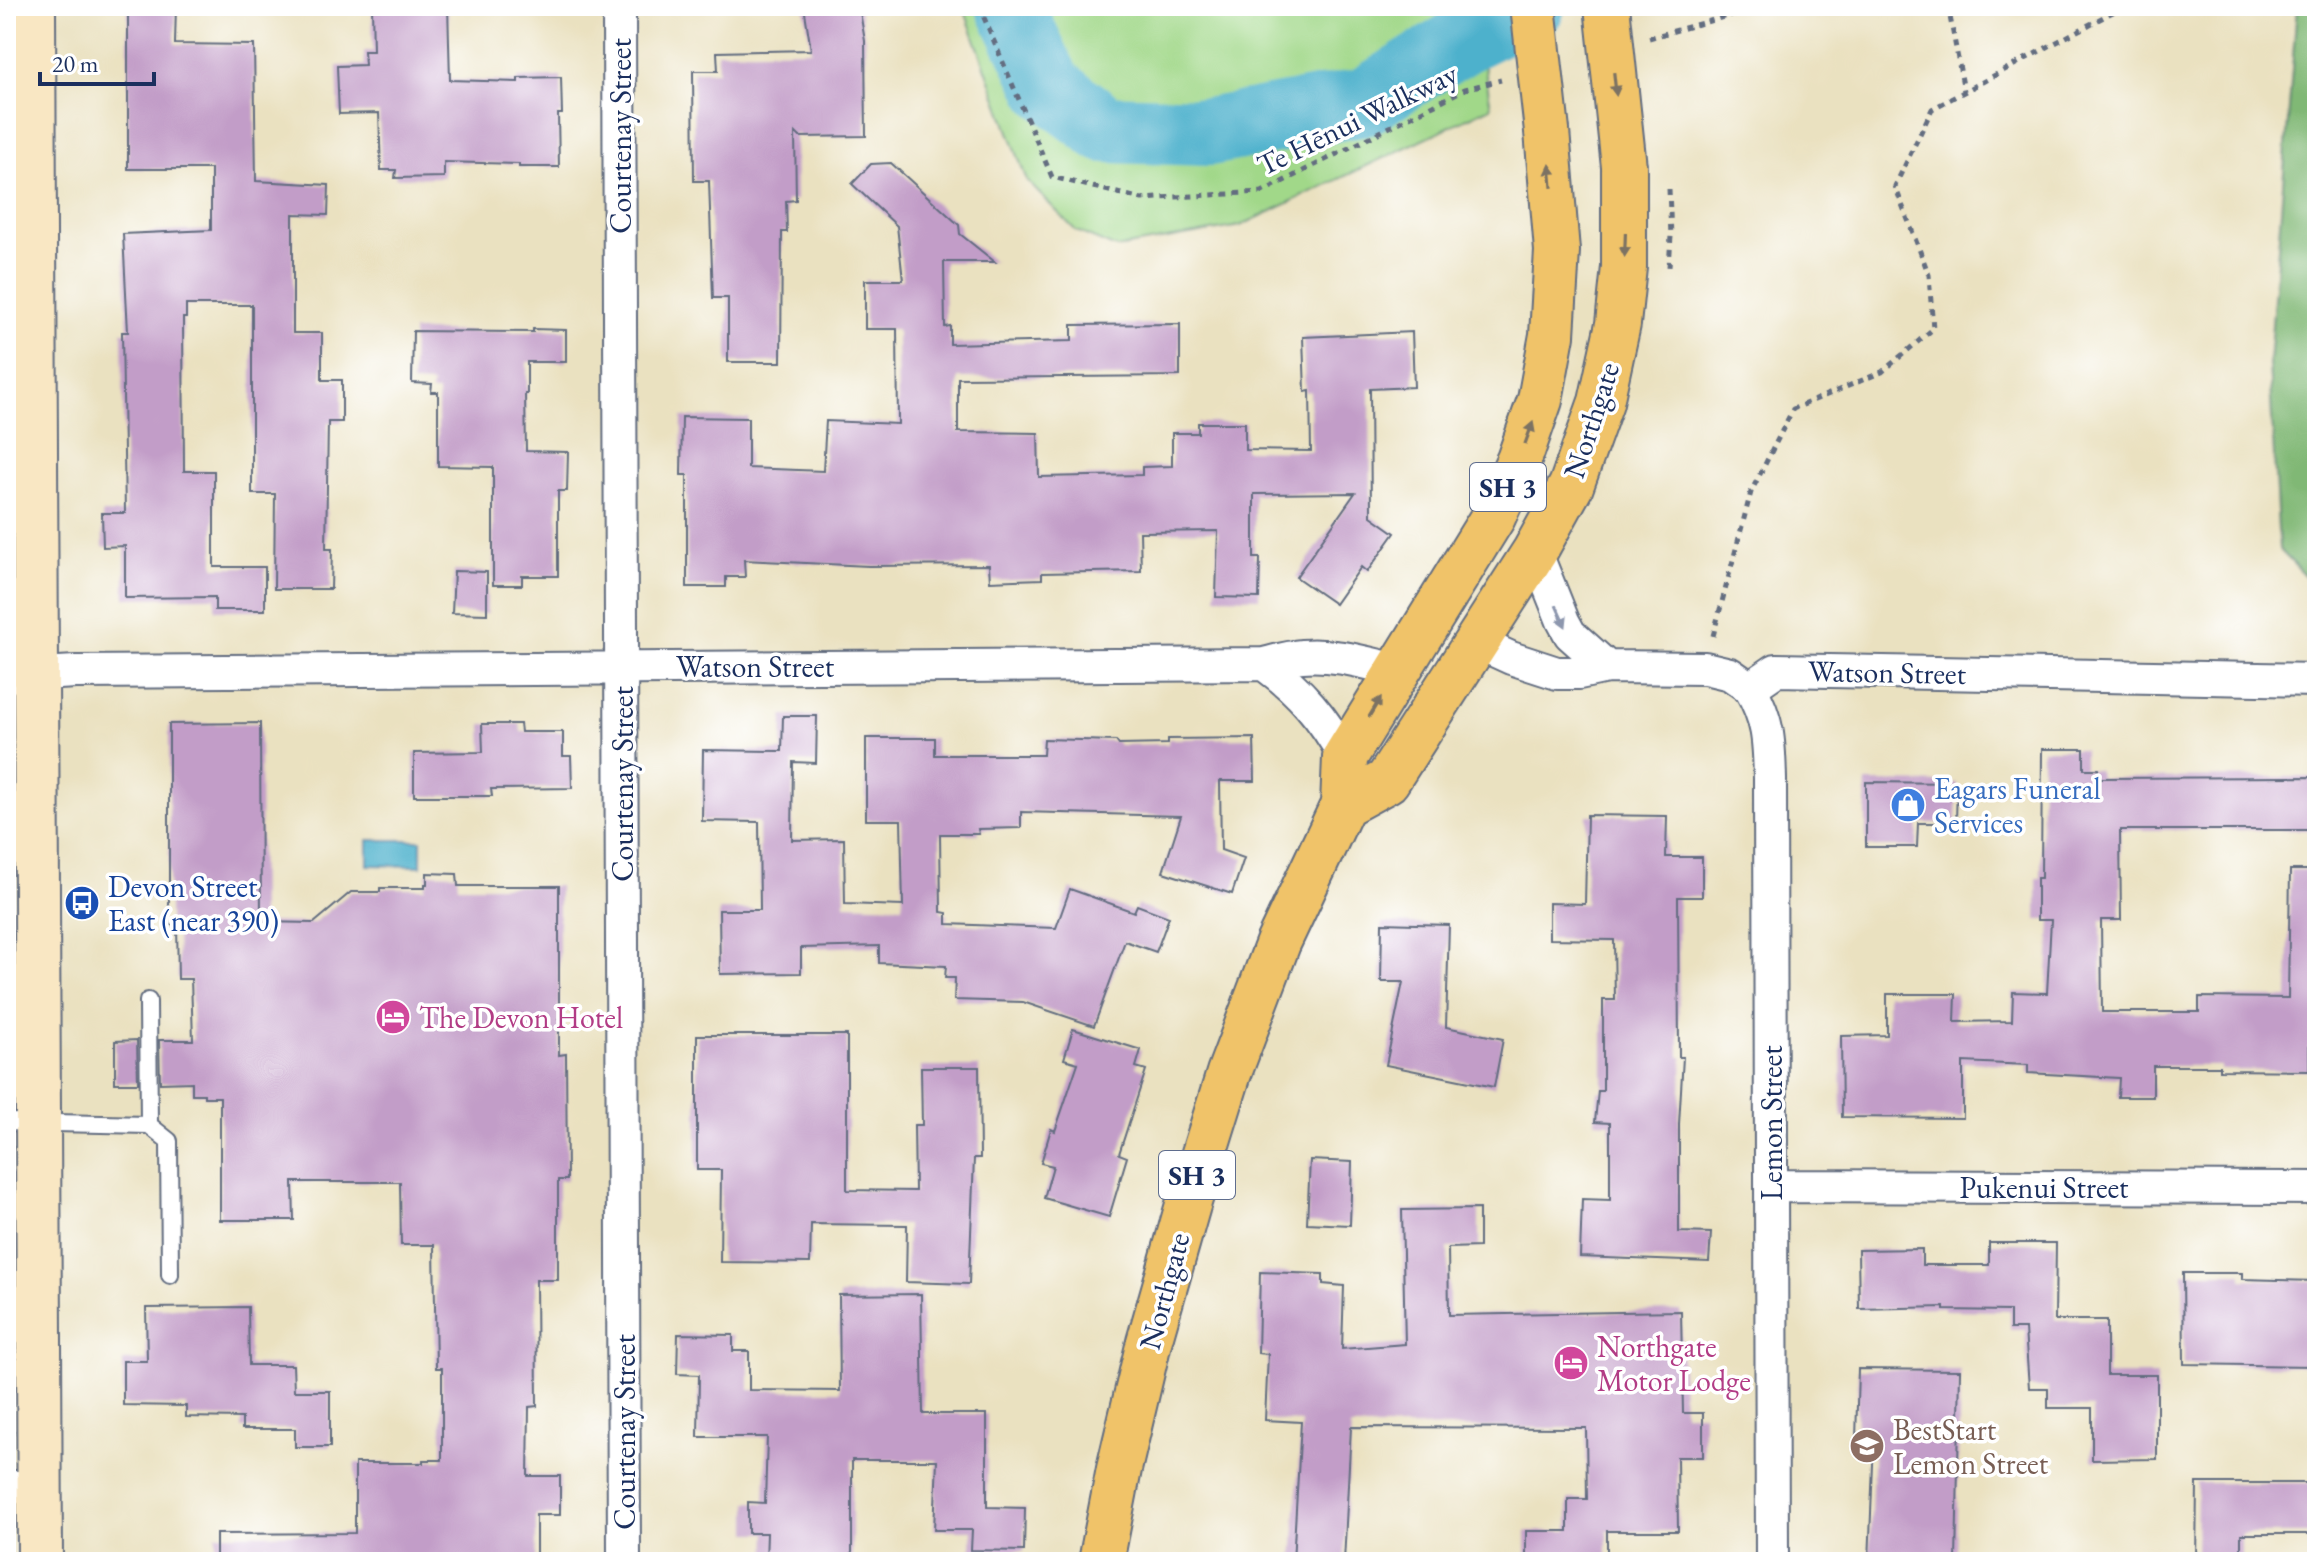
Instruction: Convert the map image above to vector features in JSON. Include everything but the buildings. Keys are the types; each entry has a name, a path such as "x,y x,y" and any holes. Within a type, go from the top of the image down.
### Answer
{"highway":[{"name":"Northgate","path":"1101,1562 1149,1342 1188,1205 1229,1073 1278,943 1343,805 1345,757 1493,517 1519,460 1540,400 1552,335 1557,251 1533,6"},
{"name":"Northgate","path":"1343,805 1387,781 1535,551 1571,486 1594,427 1618,324 1624,267 1624,167 1607,6"}],"main road":[{"path":"33,6 21,674 23,1487 40,1562"}],"street":[{"name":"Courtenay Street","path":"619,6 624,1562"},
{"path":"1535,551 1570,634 1607,667"},
{"path":"1476,642 1511,658 1557,673 1579,673 1607,667 1705,668 1730,674 1750,688"},
{"name":"Watson Street","path":"21,674 1264,664 1304,656 1327,656 1397,670"},
{"path":"1264,664 1292,686 1315,710 1345,757"},
{"name":"Watson Street","path":"1750,688 1776,670 2317,680"},
{"name":"Lemon Street","path":"1750,688 1762,709 1768,736 1772,1562"},
{"name":"Pukenui Street","path":"1772,1186 2317,1188"}],"lane":[{"path":"148,1001 149,1125"},
{"path":"22,1122 149,1125 169,1141 170,1275"}],"path":[{"name":"Te Hēnui Walkway","path":"979,6 1052,177 1142,199 1262,192 1465,89 1510,77"},
{"path":"1643,40 1763,6"},
{"path":"1948,6 1964,91"},
{"path":"1705,668 1751,492 1793,409 1882,372 1933,329 1929,275 1895,186 1932,109 2124,6"},
{"path":"1668,185 1671,236 1668,277"},
{"path":"1699,635 1713,637"}],"green space":[{"path":"963,6 1475,6 1491,107 1240,226 1116,248 1076,231 1027,181"},
{"path":"2297,6 2317,6 2317,588 2279,549 2269,363"}],"water":[{"path":"368,840 421,840 421,866 368,865"}],"waterway":[{"path":"1010,6 1049,87 1105,129 1209,132 1364,102 1468,37 1531,6"}],"place":[{"name":"Eagars Funeral Services","path":"1908,805"},
{"name":"Devon Street East (near 390)","path":"82,903"},
{"name":"The Devon Hotel","path":"393,1017"},
{"name":"Northgate Motor Lodge","path":"1571,1363"},
{"name":"BestStart Lemon Street","path":"1867,1446"}]}
